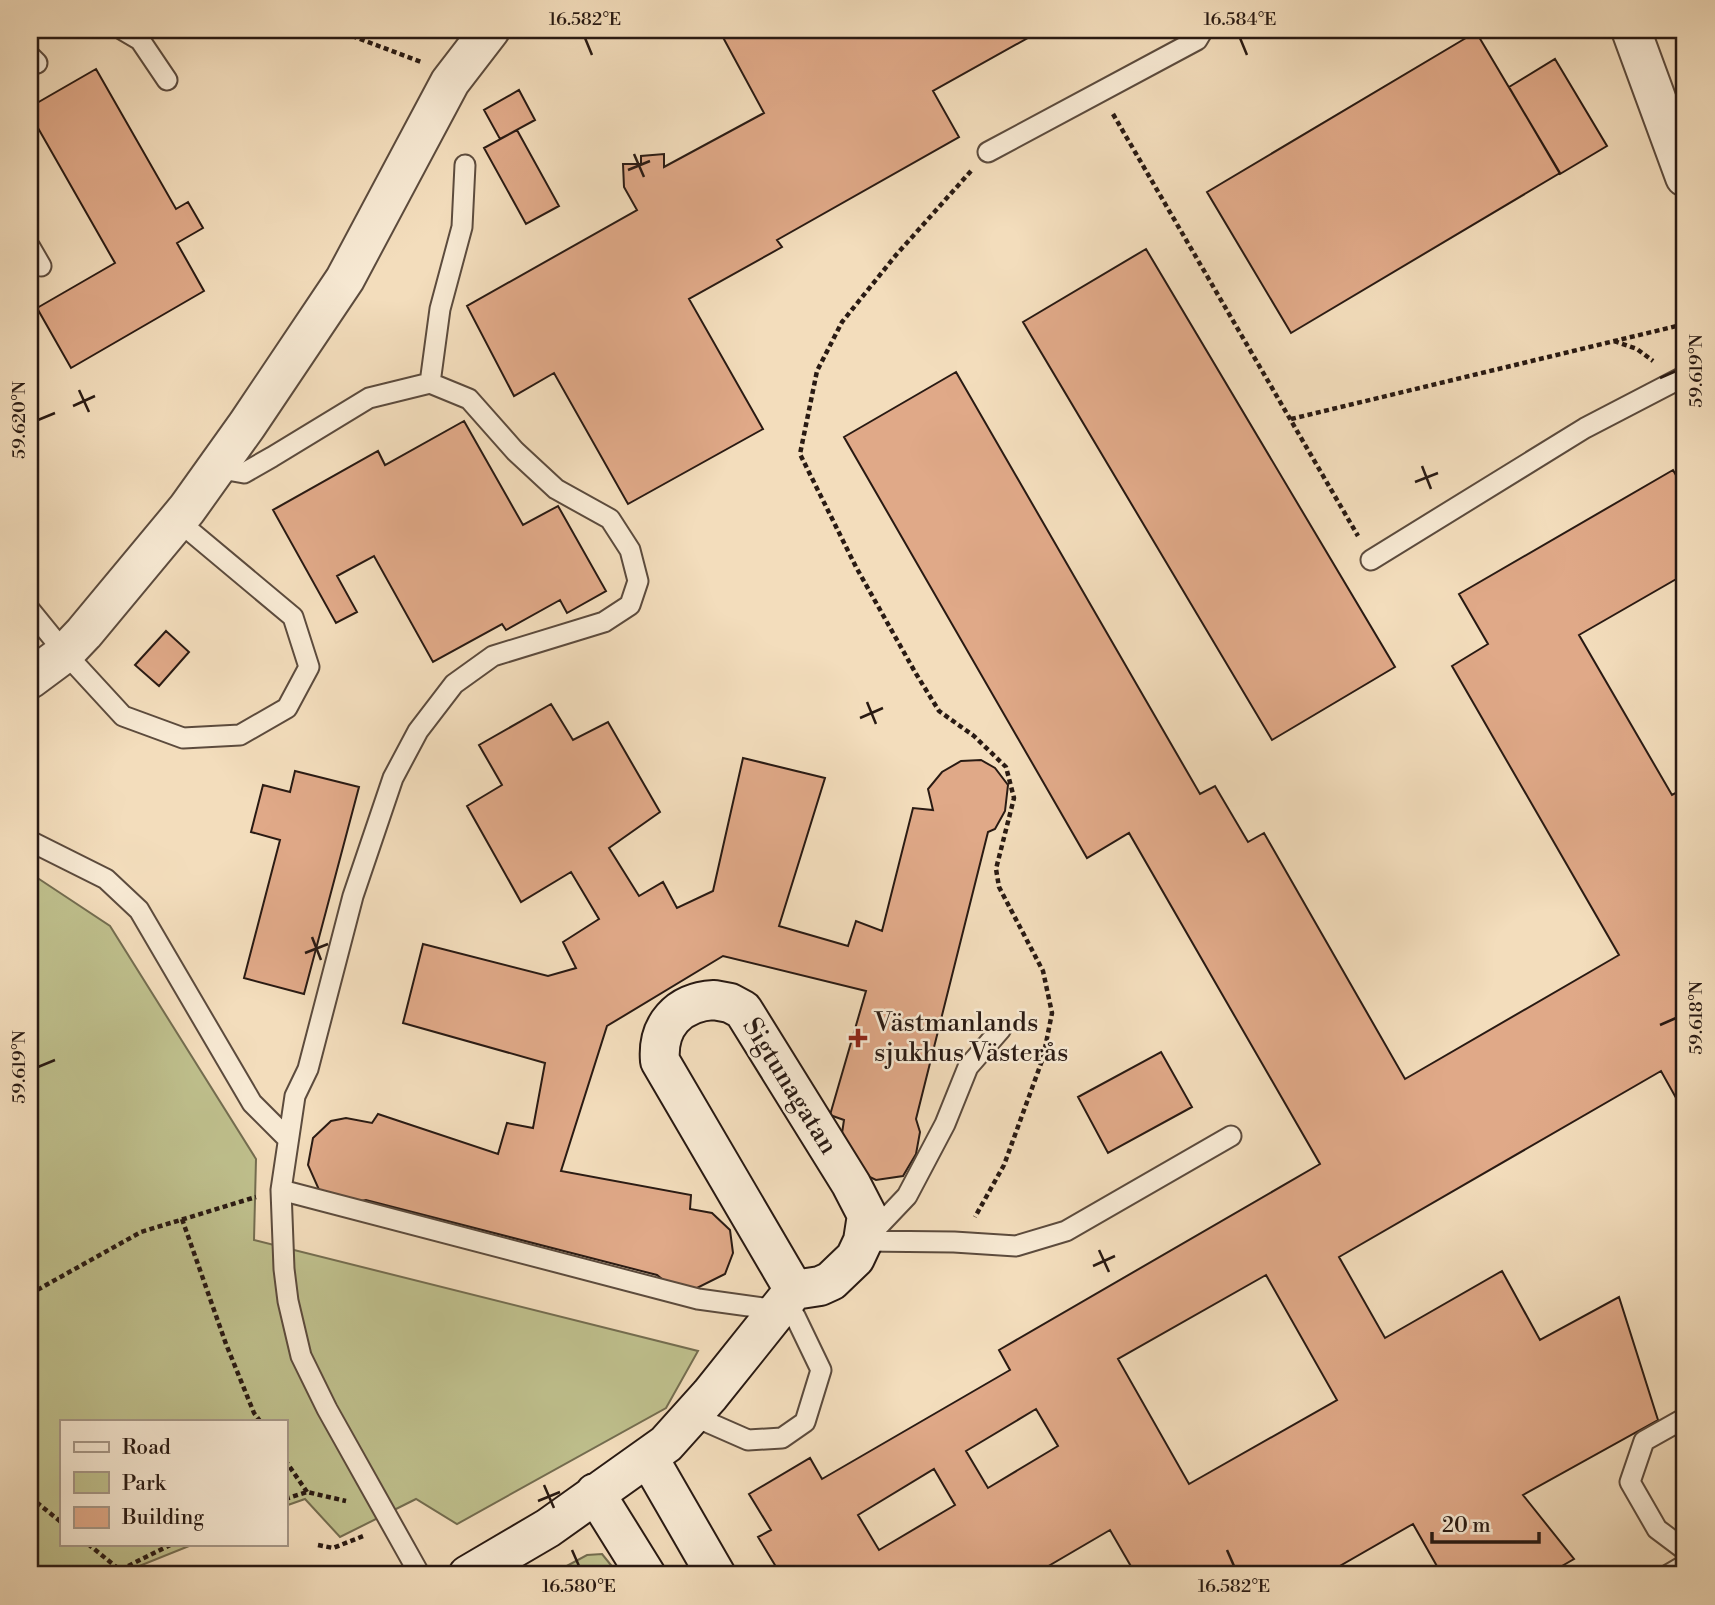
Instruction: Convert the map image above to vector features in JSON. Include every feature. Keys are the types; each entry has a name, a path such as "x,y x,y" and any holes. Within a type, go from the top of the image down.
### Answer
{"street":[{"path":"30,679 65,653 177,520 216,467 345,279 450,82 490,30"},
{"path":"1631,30 1685,177"},
{"name":"Sigtunagatan","path":"785,1300 660,1061 660,1039 671,1018 682,1009 714,1000 730,1003 743,1010 867,1215 863,1241"},
{"path":"468,1575 548,1528 666,1444 710,1395 785,1300 831,1281 855,1258 863,1241"},
{"path":"648,1457 716,1575"},
{"path":"595,1493 646,1575"}],"lane":[{"path":"123,30 140,40 167,80"},
{"path":"988,152 1197,40 1203,30"},
{"path":"430,383 440,309 462,227 465,165"},
{"path":"30,247 41,266"},
{"path":"1371,560 1585,428 1678,379"},
{"path":"216,467 244,472 369,398 430,383 469,399 515,451 556,489 610,519 630,550 638,581 630,605 604,622 493,656 454,684 418,731 393,778 353,895 309,1069 295,1096 281,1190 288,1301 302,1356 327,1409 420,1575"},
{"path":"30,610 123,716 183,738 240,735 287,708 309,667 293,617 177,520"},
{"path":"30,841 106,879 139,910 252,1103 288,1139"},
{"path":"863,1241 907,1196 945,1124 968,1067 1001,1029"},
{"path":"863,1241 1016,1246 1066,1231 1231,1136"},
{"path":"281,1190 698,1299 785,1300 821,1370 804,1422 782,1438 748,1440 691,1415"},
{"path":"1685,1418 1644,1441 1630,1482 1657,1529 1685,1550"},
{"path":"1668,1575 1685,1565"}],"path":[{"path":"336,30 428,65"},
{"path":"1100,92 1371,560"},
{"path":"954,1242 972,1222 1004,1165 1043,1058 1052,1013 1043,971 999,887 996,869 1014,798 1006,766 974,736 939,711 856,567 800,454 817,371 842,322 896,255 988,152"},
{"path":"1291,419 1685,324"},
{"path":"1614,341 1637,349 1678,379"},
{"path":"30,1294 141,1232 281,1190"},
{"path":"182,1219 226,1344 259,1420"},
{"path":"287,1463 307,1492"},
{"path":"287,1498 307,1492 364,1506 376,1499"},
{"path":"30,1497 60,1521"},
{"path":"318,1545 333,1548 365,1536"},
{"path":"90,1546 120,1570"},
{"path":"114,1575 168,1546"}],"green space":[{"path":"30,873 110,926 256,1159 254,1240 698,1351 666,1408 457,1524 416,1499 340,1537 305,1499 287,1505 287,1420 60,1420 60,1546 189,1546 117,1575 30,1573"},
{"path":"602,1554 619,1575 550,1575 587,1555"}],"building":[{"path":"719,30 1042,30 933,91 959,137 777,240 782,247 689,299 763,429 628,504 554,373 514,396 467,306 637,210 624,187 623,164 641,164 641,156 664,154 664,167 764,113"},
{"path":"1476,32 1560,173 1291,333 1207,192"},
{"path":"1555,59 1607,146 1560,174 1509,87"},
{"path":"96,69 176,209 188,202 203,228 177,243 204,291 71,368 37,308 115,263 30,114 30,107"},
{"path":"519,90 535,120 500,139 484,110"},
{"path":"517,130 559,206 526,224 484,148"},
{"path":"1146,249 1395,667 1272,740 1023,322"},
{"path":"956,372 1200,794 1215,786 1248,842 1264,833 1405,1079 1619,955 1452,666 1488,644 1459,594 1673,470 1685,491 1685,574 1579,635 1672,795 1685,788 1685,1114 1661,1071 1339,1257 1385,1338 1502,1271 1540,1340 1619,1297 1658,1420 1523,1495 1574,1559 1555,1570 1558,1575 1442,1575 1413,1524 1324,1575 1136,1575 1110,1530 1033,1575 781,1575 758,1537 771,1530 749,1494 810,1458 822,1479 1010,1370 999,1350 1320,1164 1129,833 1087,858 844,437","holes":["1266,1275 1337,1400 1189,1484 1118,1359","1036,1409 1058,1446 988,1488 966,1451","934,1469 955,1505 879,1550 858,1515"]},
{"path":"464,421 523,525 558,506 606,591 567,613 560,600 506,630 502,624 433,662 374,556 337,576 357,612 336,623 273,510 378,451 385,465"},
{"path":"166,631 189,652 159,686 135,665"},
{"path":"551,704 573,740 608,722 660,812 609,848 639,896 663,882 677,908 713,891 743,758 825,778 779,926 848,946 856,921 882,931 913,808 933,810 928,789 942,772 961,761 981,760 995,768 1008,785 1005,811 995,829 988,832 916,1119 920,1132 916,1154 903,1176 876,1180 851,1168 841,1140 844,1120 830,1115 866,991 723,956 607,1026 561,1171 691,1195 690,1209 712,1213 730,1230 733,1253 725,1274 689,1292 673,1288 657,1275 366,1200 345,1204 320,1192 308,1165 313,1138 331,1121 346,1118 372,1123 378,1114 498,1154 507,1123 533,1128 545,1063 403,1023 423,944 548,976 576,968 563,942 599,919 571,872 521,902 467,806 502,785 479,745"},
{"path":"295,771 359,787 304,994 244,978 280,840 251,832 263,785 290,792"},
{"path":"1161,1052 1192,1107 1108,1153 1078,1097"}],"place":[{"name":"Västmanlands sjukhus Västerås","path":"858,1038"}]}
